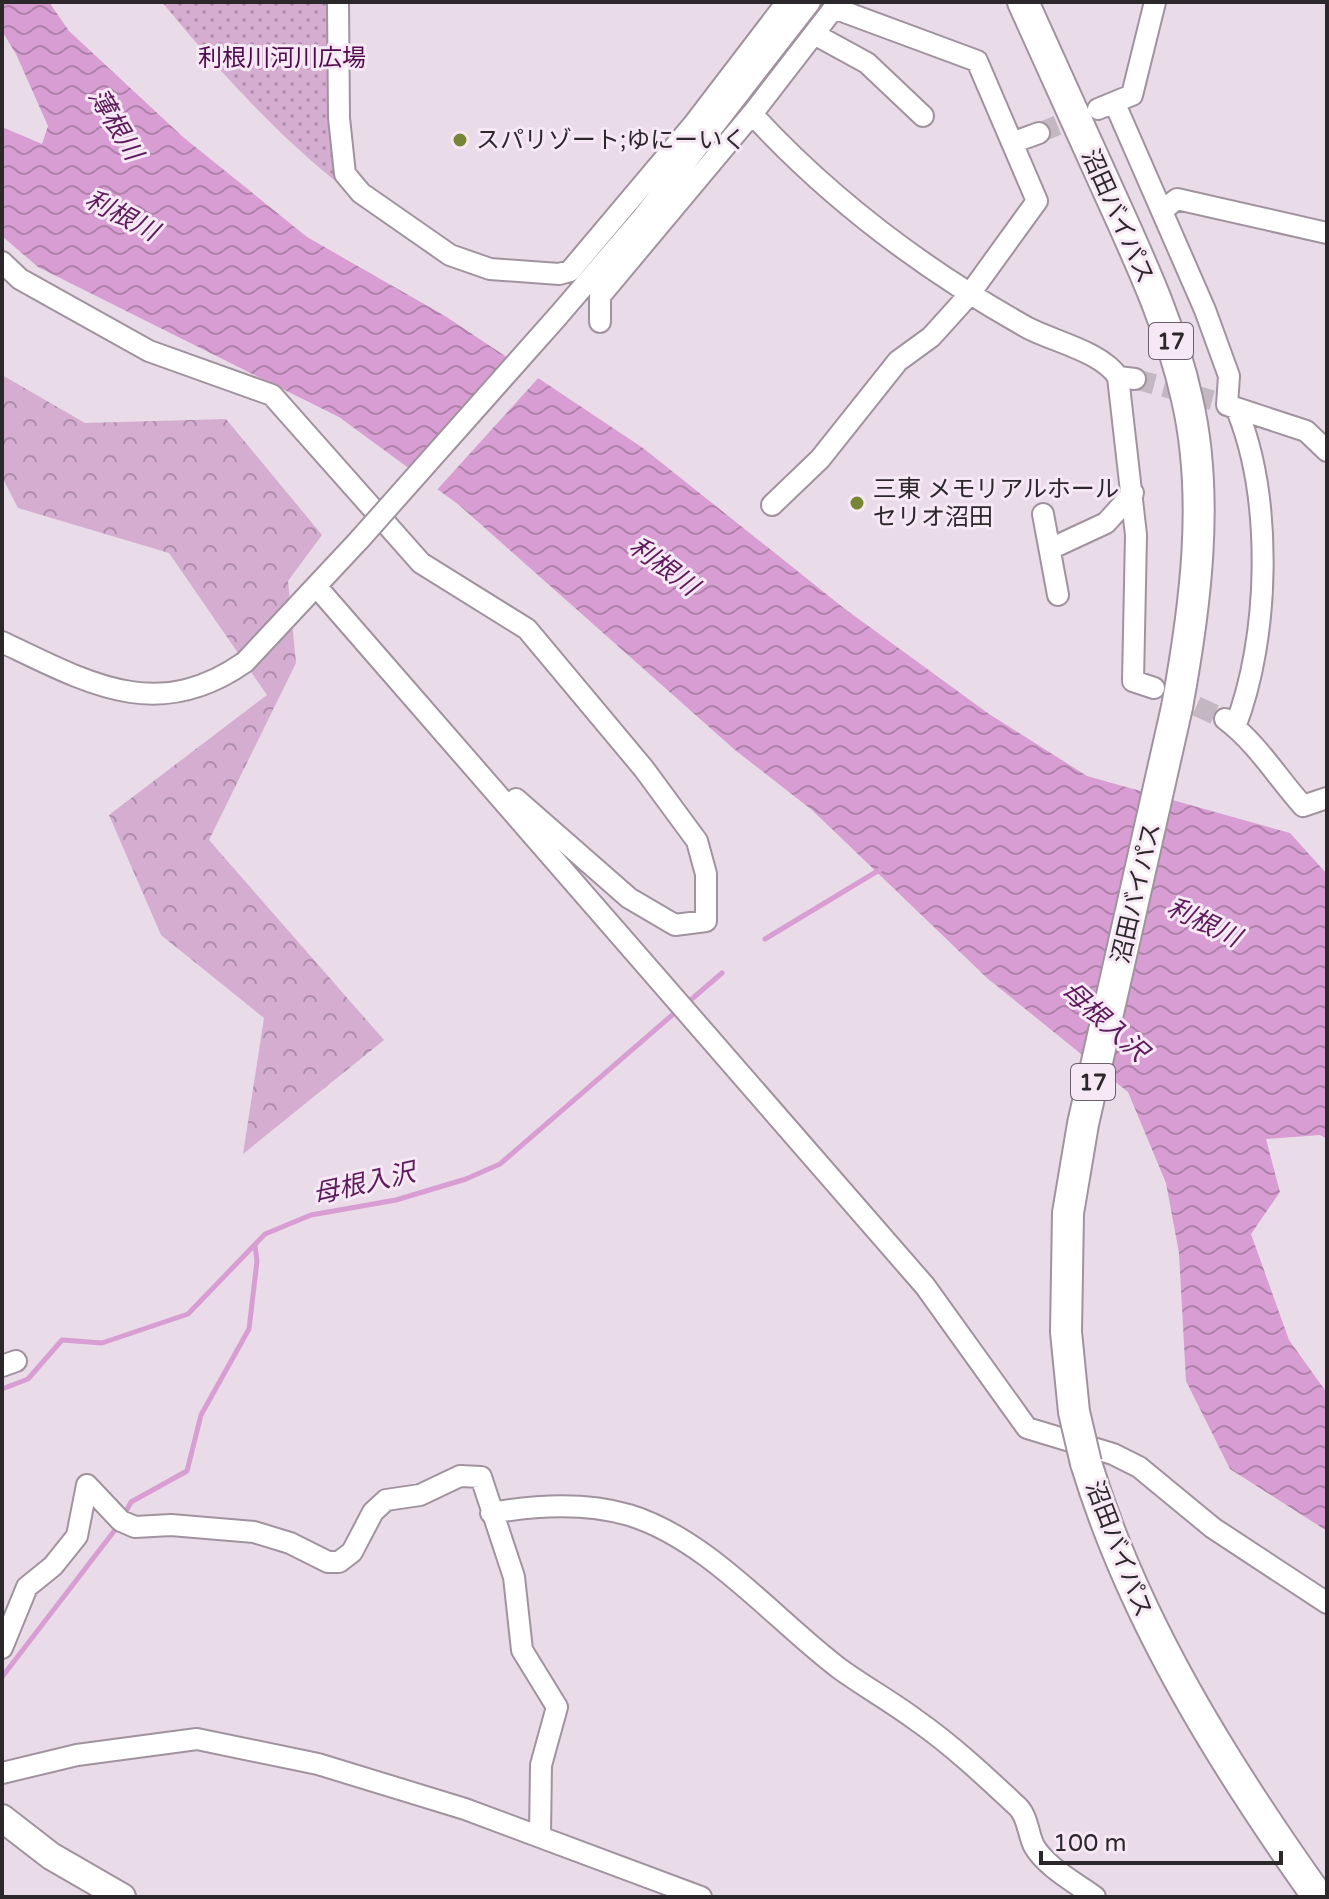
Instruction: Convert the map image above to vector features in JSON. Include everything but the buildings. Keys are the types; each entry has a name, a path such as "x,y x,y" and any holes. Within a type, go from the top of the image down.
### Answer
{"highway":[{"name":"沼田バイパス","path":"1023,2 1169,333 1188,402 1197,511 1192,607 1166,698 1068,1213 1066,1332 1074,1412 1086,1463 1109,1535 1157,1641 1264,1817 1318,1897"}],"main road":[{"path":"2,1818 51,1856 122,1897"}],"street":[{"path":"338,2 339,118 345,174 361,193 404,220 450,255 490,269 559,274 571,272 693,125 787,2"},
{"path":"2,642 104,688 139,696 171,693 224,676 245,662 360,539 643,217 810,2"},
{"path":"1155,2 1132,95 1106,106 1163,210 1229,376 1229,406 1249,450 1261,555 1260,621 1244,705 1230,723 1268,759 1283,784 1303,806 1327,798"},
{"path":"600,322 596,294 752,114 834,5 977,61 1037,201 969,295 931,337 898,361 820,459 772,505"},
{"path":"814,34 867,63 923,116"},
{"path":"752,114 802,168 969,295 1050,340 1111,365 1126,378 1136,535 1133,681 1166,698"},
{"path":"1014,142 1039,133"},
{"path":"1163,210 1177,199 1327,233"},
{"path":"2,262 20,279 149,351 272,395 409,553 527,629 644,769 697,841 706,874 706,921 675,925 629,898 466,758"},
{"path":"1229,406 1306,431 1327,451"},
{"path":"1050,549 1106,523 1133,493"},
{"path":"1043,514 1058,595"},
{"path":"316,586 925,1286 1027,1428 1113,1454 1139,1467 1213,1528 1327,1603"},
{"path":"2,1648 27,1587 53,1566 77,1536 87,1485 121,1521 135,1527 171,1525 254,1532 290,1543 328,1562 339,1562 352,1552 373,1512 386,1500 420,1495 460,1476 481,1477 514,1577 522,1650 557,1707 541,1765 540,1835"},
{"path":"491,1513 524,1507 594,1507 632,1516 666,1531 703,1556 839,1668 918,1720 1022,1811 1035,1847 1095,1897"},
{"path":"2,1773 77,1755 197,1739 318,1764 540,1835 701,1897"}],"green space":[{"name":"利根川河川広場","path":"162,2 333,2 344,188 248,100"},
{"path":"2,375 85,423 226,419 322,535 288,581 296,663 209,840 384,1040 243,1154 264,1018 161,935 109,815 267,695 169,553 18,508 2,477"}],"water":[{"path":"2,2 49,2 69,31 183,137 307,237 445,316 643,448 845,609 989,714 1087,776 1290,833 1327,874 1327,1139 1320,1135 1266,1139 1280,1192 1251,1234 1289,1340 1327,1393 1327,1531 1230,1469 1186,1381 1179,1253 1166,1183 1128,1092 987,978 812,810 735,750 459,505 339,417 38,267 2,236 2,127 42,144 48,126 16,54 2,31"}],"pier":[{"path":"509,354 541,375 435,492 406,471"}],"waterway":[{"name":"母根入沢","path":"765,939 881,869"},
{"name":"母根入沢","path":"686,1004 722,973"},
{"name":"母根入沢","path":"2,1389 28,1379 62,1340 102,1343 188,1314 265,1234 311,1215 396,1200 466,1179 500,1164 678,1010"},
{"path":"123,1517 131,1502 187,1471 201,1415 249,1329 257,1261 255,1245"},
{"path":"2,1677 118,1526"}],"tunnel":[{"path":"1039,133 1087,113"},
{"path":"1135,379 1223,403"},
{"path":"1169,694 1225,719"}],"place":[{"name":"スパリゾート;ゆにーいく","path":"460,140"},
{"name":"三東 メモリアルホール セリオ沼田","path":"857,503"}],"water label":[{"name":"薄根川","path":"116,124"},
{"name":"利根川","path":"122,215"},
{"name":"利根川","path":"664,566"},
{"name":"利根川","path":"1204,922"}]}
